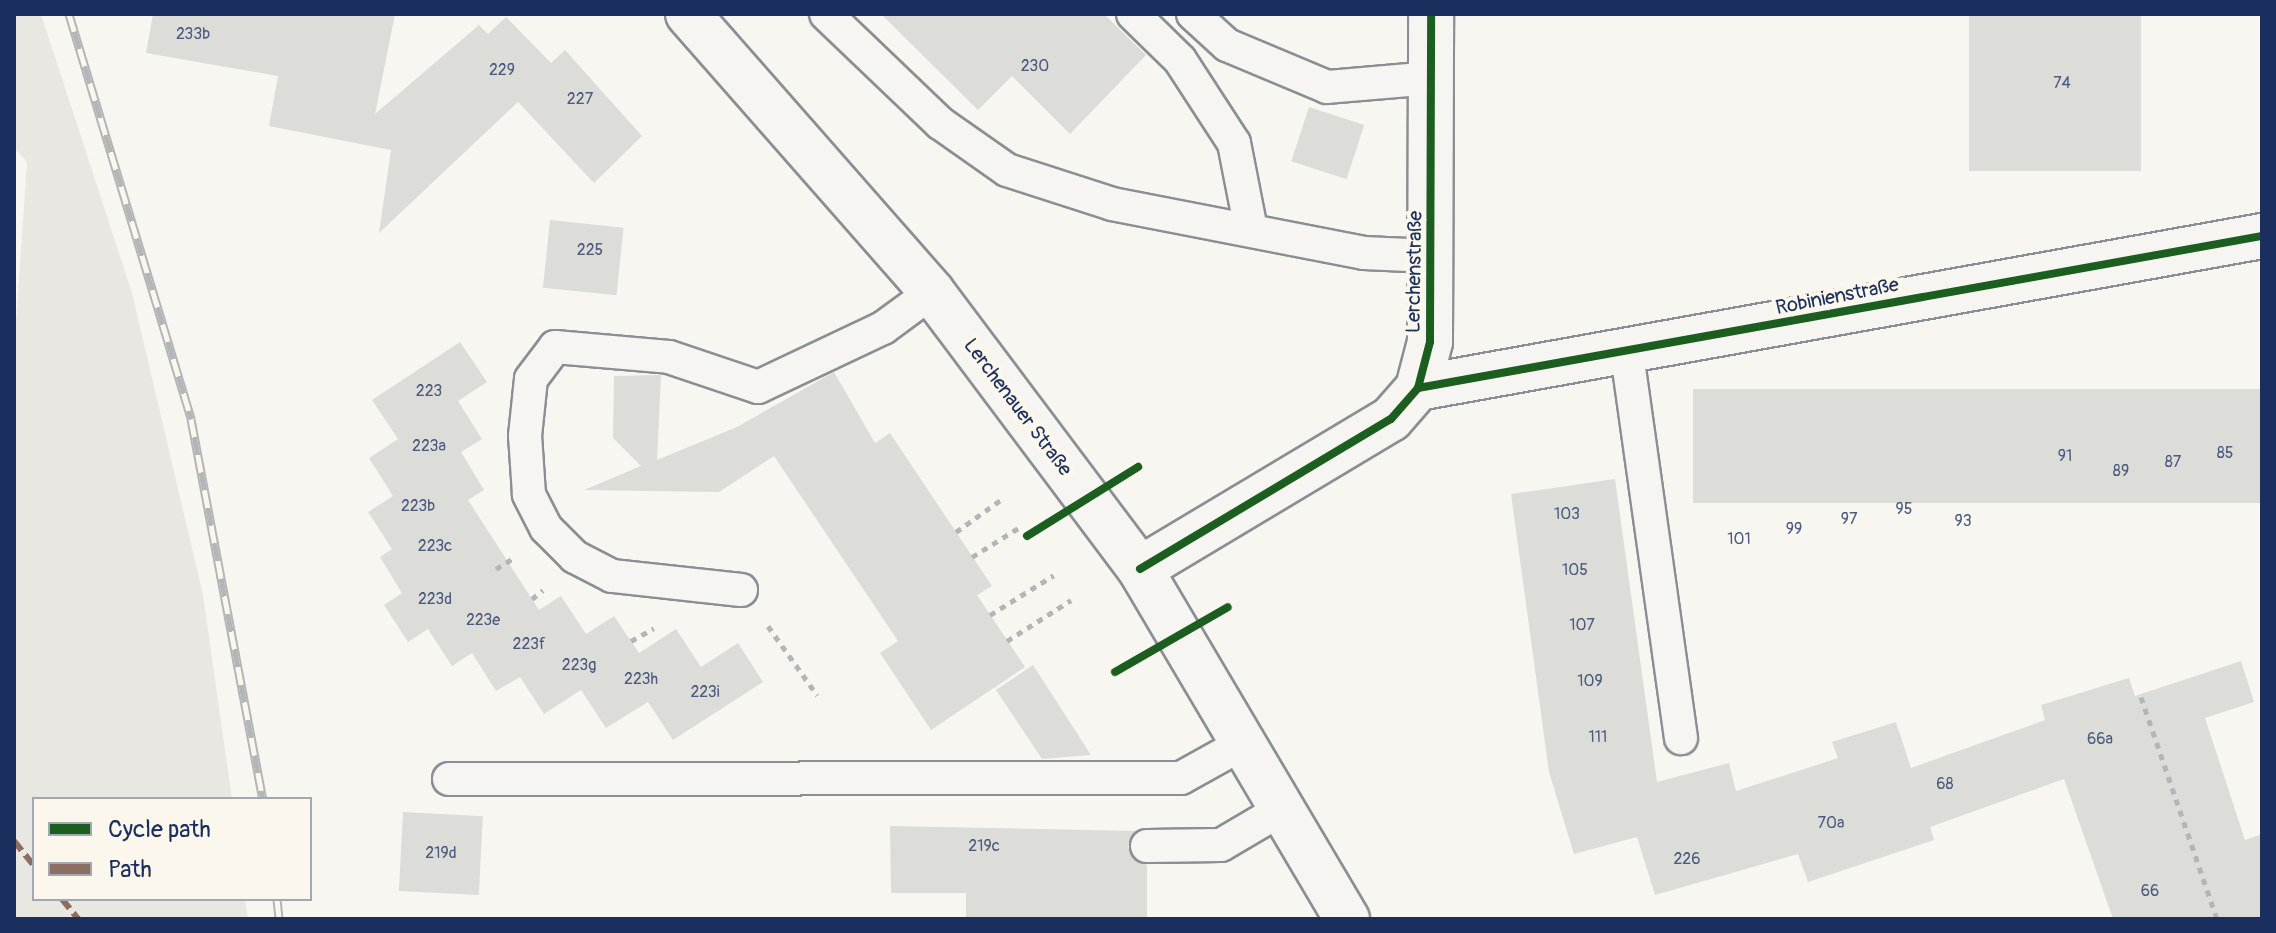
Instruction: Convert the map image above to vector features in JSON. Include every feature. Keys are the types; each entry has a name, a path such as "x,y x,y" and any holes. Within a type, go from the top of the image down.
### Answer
{"street":[{"name":"Lerchenauer Straße","path":"688,14 932,292 1140,569 1347,919"},
{"name":"Lerchenstraße","path":"1140,569 1391,419 1418,388 1430,342 1431,14"},
{"name":"Robinienstraße","path":"1418,388 1627,354 2262,236"}],"lane":[{"path":"826,14 940,123 1007,170 1112,204 1364,253 1431,256"},
{"path":"1135,14 1180,60 1234,143 1251,230"},
{"path":"1193,14 1227,45 1327,87 1431,78"},
{"path":"741,590 612,576 568,550 546,528 529,494 525,436 531,379 555,347 669,357 758,387 883,328 932,292"},
{"path":"1627,354 1681,738"},
{"path":"449,779 1181,778 1242,744"},
{"path":"1147,846 1221,845 1282,809"}],"path":[{"path":"956,532 1002,499"},
{"path":"972,557 1020,527"},
{"path":"990,615 1054,575"},
{"path":"741,590 817,695"},
{"path":"1007,641 1071,600"},
{"path":"2141,697 2217,919"}],"shaded area":[{"path":"14,14 41,14 132,293 203,595 232,797 32,797 32,901 245,901 248,919 14,919 14,352 27,162 14,148"}],"building":[{"path":"153,14 395,14 375,114 479,25 488,34 506,17 551,63 565,50 642,136 594,183 518,102 379,233 391,150 269,126 278,76 146,53"},
{"path":"881,14 1104,14 1146,55 1070,134 1012,76 978,110"},
{"path":"1969,14 2141,14 2141,171 1969,171"},
{"path":"1309,107 1364,125 1347,179 1291,161"},
{"path":"550,220 624,228 616,295 543,288"},
{"path":"460,342 487,382 458,401 482,439 461,452 484,490 468,500 539,610 561,596 586,634 614,616 639,653 676,629 701,667 738,643 763,682 673,740 648,702 606,728 581,690 544,714 520,677 496,691 472,653 452,666 428,629 408,642 384,605 402,593 380,557 392,549 368,512 393,496 369,458 398,439 372,400"},
{"path":"834,372 875,443 890,433 992,586 977,595 1025,667 931,730 880,653 898,641 774,456 719,492 584,490 641,466 613,438 614,376 661,375 657,460 737,427"},
{"path":"1693,389 2262,389 2262,503 1693,503"},
{"path":"1615,479 1657,782 1729,763 1736,791 1838,758 1832,742 1896,722 1911,768 2045,720 2041,705 2129,678 2135,696 2241,661 2254,702 2205,718 2245,840 2262,834 2262,919 2113,919 2064,779 1930,827 1934,840 1808,882 1798,854 1655,895 1637,837 1574,854 1549,772 1511,494"},
{"path":"1033,665 1091,755 1042,759 996,690"},
{"path":"403,812 483,816 479,895 399,891"},
{"path":"890,826 1135,831 1128,847 1147,865 1147,919 966,919 966,893 891,893"}],"railway":[{"path":"69,14 191,419 263,797"},
{"path":"277,901 279,919"}],"marked path":[{"path":"14,841 32,864"},
{"path":"64,901 78,919"}],"cycle path":[{"path":"1140,569 1391,419 1418,388 1430,342 1431,14"},
{"path":"1418,388 2262,236"},
{"path":"1027,536 1138,467"},
{"path":"1115,672 1228,607"}]}
